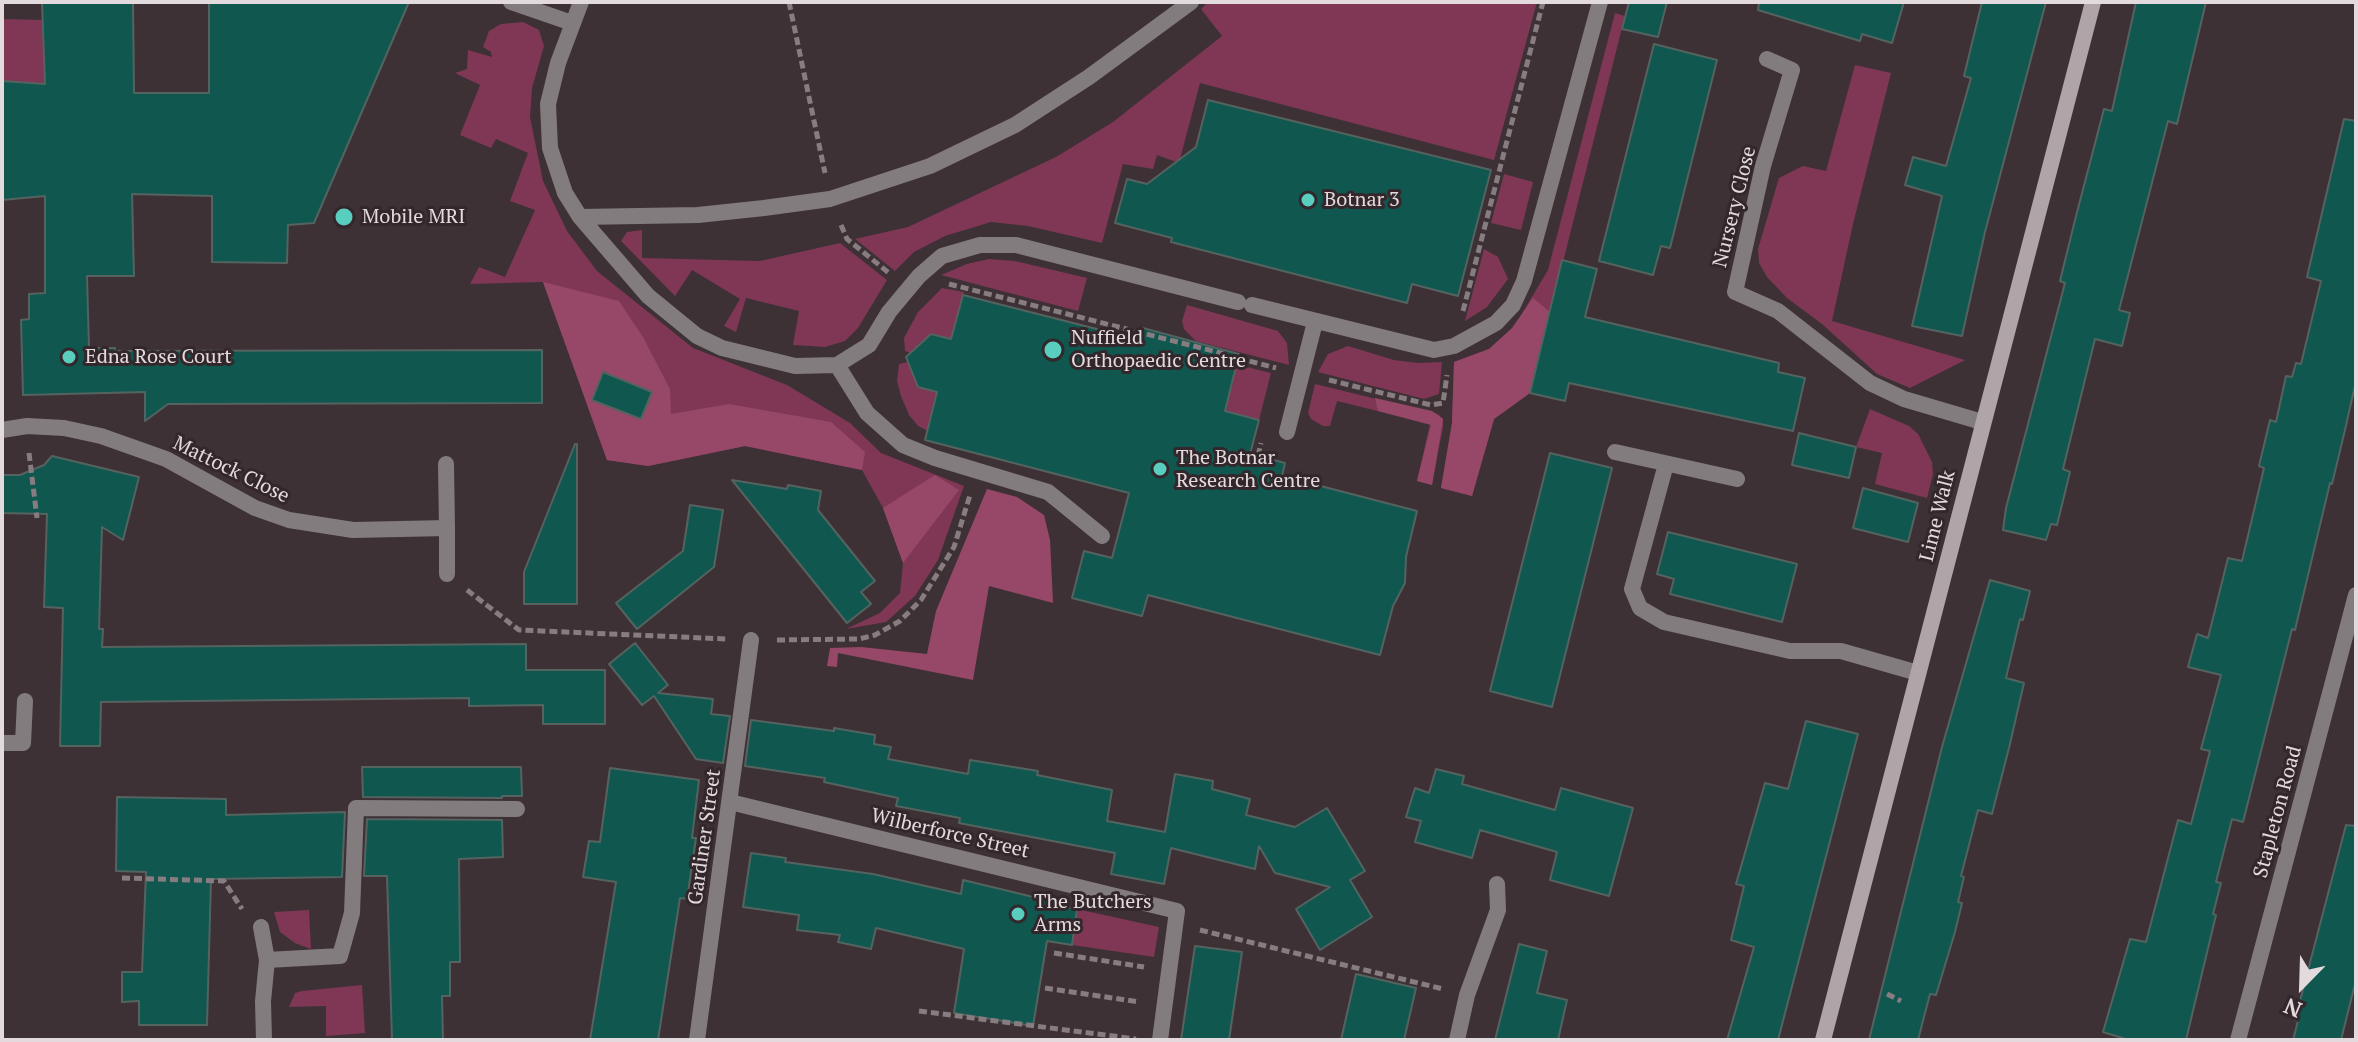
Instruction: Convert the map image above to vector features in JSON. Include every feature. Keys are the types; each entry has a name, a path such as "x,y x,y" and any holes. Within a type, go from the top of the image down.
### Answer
{"street":[{"path":"511,2 572,23"},
{"path":"581,2 558,63 548,104 550,148 565,193 580,217 648,296 697,336 722,348 795,366 837,365 869,345 889,312 919,276 942,256 980,245 1016,245 1434,350 1454,346 1496,323 1513,305 1524,281 1600,2"},
{"path":"580,217 698,215 830,199 930,166 1015,125 1089,77 1191,2"},
{"name":"Lime Walk","path":"1823,1040 2093,2"},
{"name":"Nursery Close","path":"1767,59 1792,70 1763,166 1735,292 1778,311 1870,383 1904,399 1982,422"},
{"path":"1287,432 1315,322"},
{"path":"837,365 867,413 903,445 1048,492 1102,536"},
{"name":"Mattock Close","path":"2,430 27,426 64,428 101,436 166,459 255,508 289,520 353,530 447,528"},
{"path":"1615,452 1737,479"},
{"path":"446,464 447,574"},
{"path":"1666,464 1632,589 1640,608 1664,622 1790,651 1841,651 1918,673"},
{"name":"Stapleton Road","path":"2238,1040 2356,595"},
{"name":"Gardiner Street","path":"697,1040 751,640"},
{"path":"2,743 23,743 25,701"},
{"name":"Wilberforce Street","path":"730,802 1160,905 1177,911 1176,925"},
{"path":"267,960 340,956 352,913 356,808 517,809"},
{"path":"1457,1040 1467,995 1498,910 1497,884"},
{"path":"1160,1040 1176,925"},
{"path":"261,927 267,960 263,1001 264,1040"}],"path":[{"path":"789,2 830,199"},
{"path":"1238,358 1431,405 1443,403 1454,346 1543,2"},
{"path":"847,239 892,276 919,276 1225,354"},
{"path":"28,448 37,518"},
{"path":"447,574 519,630 751,640 859,639 875,635 900,621 921,600 954,547 976,471"},
{"path":"122,878 224,881 245,914 261,927"},
{"path":"1176,925 1467,995"},
{"path":"1054,953 1170,971"},
{"path":"1045,988 1165,1006"},
{"path":"1887,994 1901,1001"},
{"path":"919,1011 1145,1040"}],"shaded area":[{"path":"1208,2 1537,2 1494,160 1200,83 1179,163 1157,155 1153,169 1123,164 1102,243 1028,226 991,222 945,236 914,252 895,271 855,239 908,227 1056,157 1113,122 1222,36 1201,9"},
{"path":"1615,13 1625,16 1530,393 1494,419 1472,496 1441,488 1452,423 1454,362 1489,349 1514,327 1548,270"},
{"path":"2,19 43,20 45,84 2,81"},
{"path":"523,22 539,30 544,46 532,88 530,117 543,181 567,231 597,271 693,348 787,385 850,423 881,453 964,486 938,560 915,596 886,622 846,629 880,613 900,593 903,563 883,508 862,470 745,446 648,466 607,460 543,282 470,284 479,267 505,277 535,210 510,201 528,153 496,139 491,148 460,135 480,85 455,73 467,69 468,50 492,57 491,52 483,47 489,31 501,24"},
{"path":"1855,65 1891,73 1832,321 1965,360 1910,388 1877,374 1822,324 1787,298 1767,277 1759,263 1758,249 1779,178 1803,166 1826,171"},
{"path":"1504,174 1533,182 1521,230 1491,223"},
{"path":"642,230 642,258 760,261 840,243 887,280 858,328 845,341 825,347 793,345 799,311 746,298 736,332 724,326 740,299 692,270 675,296 621,241 627,232"},
{"path":"1484,249 1498,257 1508,279 1487,307 1465,321"},
{"path":"989,259 1015,261 1087,278 1078,311 941,275"},
{"path":"543,282 619,301 643,337 670,389 671,414 729,404 831,422 865,452 862,470 745,446 648,466 607,460"},
{"path":"942,288 964,292 951,339 931,334 911,353 905,351 904,338 918,312"},
{"path":"1533,298 1550,312 1530,393 1494,419 1472,496 1441,488 1452,423 1454,362 1489,349 1512,328"},
{"path":"1187,305 1278,331 1287,343 1289,365 1196,341 1184,329 1182,321"},
{"path":"1348,346 1394,360 1442,362 1439,394 1424,399 1318,372 1328,354"},
{"path":"1215,359 1271,373 1259,420 1211,408"},
{"path":"908,362 918,387 937,392 928,431 918,426 909,415 901,396 897,381 899,364"},
{"path":"1315,384 1438,414 1443,419 1443,427 1432,485 1417,481 1430,424 1337,401 1330,426 1323,426 1311,419 1308,413"},
{"path":"1375,398 1432,411 1443,419 1432,485 1417,481 1431,425 1378,411"},
{"path":"1870,409 1909,426 1918,434 1932,462 1933,474 1927,498 1875,484 1882,453 1856,447"},
{"path":"935,475 959,490 903,563 883,508"},
{"path":"987,489 1017,497 1044,515 1050,540 1053,603 989,586 973,680 838,653 837,667 827,666 830,648 861,647 927,654 936,611"},
{"path":"1077,909 1159,927 1154,957 1072,945"},
{"path":"309,910 311,949 295,943 280,932 274,912"},
{"path":"362,985 365,1033 326,1036 326,1006 289,1007 295,993"}],"building":[{"path":"42,2 133,2 134,93 209,93 209,2 409,2 314,223 288,225 287,263 212,262 212,196 132,194 134,276 87,276 89,348 115,348 115,351 542,350 542,403 168,404 145,421 145,392 23,395 21,320 29,319 29,294 45,293 45,196 2,200 2,81 45,84"},
{"path":"1629,2 1667,2 1658,37 1622,29"},
{"path":"1759,2 1904,2 1892,43 1862,34 1860,41 1758,10"},
{"path":"1982,2 2046,2 1985,232 1962,336 1912,326 1942,196 1905,185 1913,157 1946,166 1971,78 1964,76"},
{"path":"2136,2 2206,2 2177,124 2168,121 2119,310 2130,313 2122,346 2095,339 2063,469 2070,472 2057,525 2051,524 2046,540 2003,530 2006,508 2065,283 2060,281 2075,220 2104,109 2112,111"},
{"path":"1654,44 1717,60 1670,248 1661,246 1653,275 1599,261"},
{"name":"Botnar 3","path":"1208,100 1491,170 1458,296 1412,284 1407,303 1171,242 1172,238 1115,223 1127,179 1147,184 1196,147"},
{"path":"2344,119 2356,121 2356,381 2345,430 2243,822 2232,819 2216,882 2221,883 2213,914 2216,915 2186,1040 2129,1040 2103,1032 2130,939 2146,942 2178,820 2191,824 2210,751 2201,749 2221,675 2188,667 2197,634 2208,638 2228,558 2242,561 2264,468 2259,466 2270,420 2276,422 2286,376 2292,377 2296,363 2301,364 2321,281 2307,277"},
{"path":"1562,260 1597,269 1585,317 1779,363 1778,372 1805,378 1793,431 1569,383 1565,401 1530,393"},
{"name":"The Botnar Research Centre","path":"963,295 1140,340 1143,328 1239,354 1225,411 1259,420 1250,454 1285,463 1282,476 1417,511 1406,557 1405,583 1393,606 1380,655 1148,595 1142,616 1072,598 1084,551 1112,558 1129,493 925,440 937,392 918,387 906,357 931,334 951,339"},
{"path":"603,372 652,392 641,419 592,400"},
{"path":"1799,433 1856,447 1849,478 1792,465"},
{"path":"575,444 577,604 524,604 524,572"},
{"path":"1550,453 1612,468 1552,707 1490,691"},
{"path":"52,456 139,477 123,540 102,527 99,629 103,629 102,647 526,644 526,670 605,670 605,724 543,724 543,705 469,706 469,698 101,702 100,746 60,746 63,608 44,607 47,514 2,513 2,475 20,475 44,465"},
{"path":"732,480 821,491 818,510 875,581 861,592 871,604 847,623"},
{"path":"1863,488 1918,503 1908,542 1853,528"},
{"path":"690,505 723,510 714,567 637,629 616,603 683,551"},
{"path":"1668,532 1797,564 1782,622 1670,594 1674,579 1657,574"},
{"path":"1990,580 2030,591 2006,678 2024,683 1992,814 1978,810 1961,876 1964,877 1958,902 1962,903 1955,932 1936,995 1930,994 1918,1040 1869,1040 1942,747"},
{"path":"635,643 668,685 658,693 713,699 711,714 730,716 723,763 696,759 654,696 642,705 609,664"},
{"path":"751,720 875,735 874,744 891,747 888,759 968,774 970,760 1038,771 1037,775 1112,790 1107,821 1165,832 1175,774 1213,781 1212,789 1250,799 1246,815 1295,827 1327,808 1365,871 1350,880 1372,917 1320,950 1296,909 1330,887 1275,873 1259,846 1255,869 1171,848 1164,884 1111,874 1115,853 959,823 960,818 896,806 898,798 824,782 825,778 745,766"},
{"path":"1806,721 1858,734 1778,1040 1727,1040 1754,947 1731,940 1744,886 1736,884 1765,783 1788,789"},
{"path":"362,767 521,767 522,796 363,797"},
{"path":"610,768 699,780 692,838 696,838 687,899 680,898 658,1040 590,1040 616,882 583,877 589,841 600,842"},
{"path":"1436,769 1464,776 1462,784 1555,810 1561,788 1633,808 1609,896 1550,880 1557,852 1480,830 1472,858 1415,842 1421,821 1406,817 1415,788 1429,793"},
{"path":"117,797 226,799 226,815 345,812 342,877 211,879 207,1025 139,1025 139,1001 122,1002 122,972 142,972 146,872 116,871"},
{"path":"367,819 502,820 503,857 459,859 460,962 450,962 450,996 442,996 443,1040 392,1040 387,876 364,876"},
{"path":"2346,825 2356,826 2356,980 2341,1040 2293,1040 2298,1021 2295,1020"},
{"path":"751,853 786,858 785,862 873,874 961,894 963,880 1050,901 1050,904 1077,909 1072,945 1047,941 1033,1026 954,1013 964,949 876,928 871,949 838,942 840,935 797,930 799,915 743,907"},
{"path":"1519,944 1547,951 1537,993 1567,1000 1558,1040 1495,1040"},
{"path":"1195,946 1242,952 1229,1040 1181,1040"},
{"path":"1356,974 1416,988 1404,1040 1341,1040"}],"place":[{"name":"Botnar 3","path":"1308,200"},
{"name":"Mobile MRI","path":"344,217"},
{"name":"Nuffield Orthopaedic Centre","path":"1053,350"},
{"name":"Edna Rose Court","path":"69,357"},
{"name":"The Botnar Research Centre","path":"1160,469"},
{"name":"The Butchers Arms","path":"1018,914"}]}
